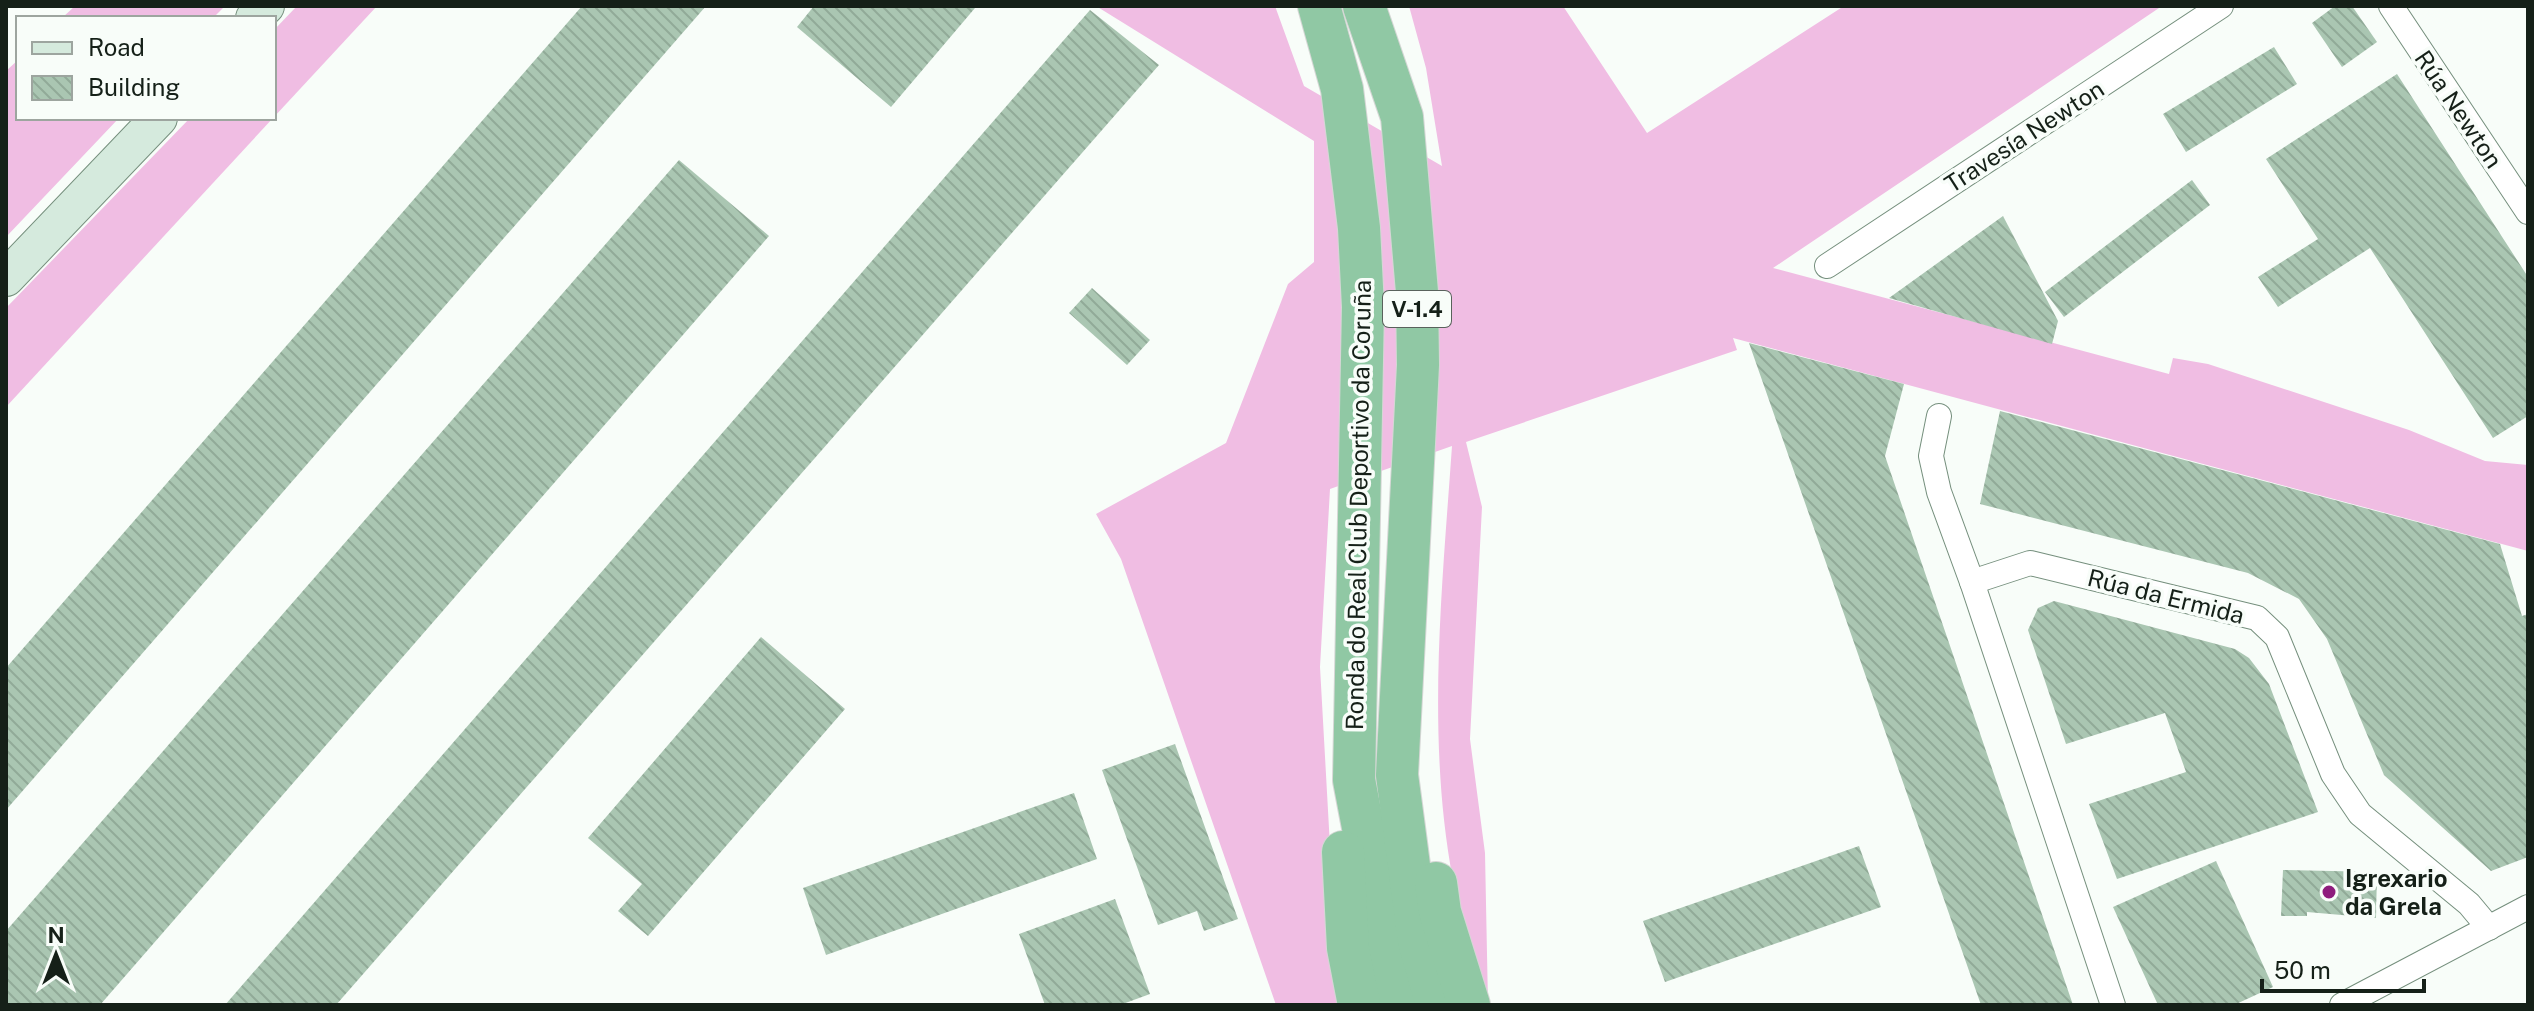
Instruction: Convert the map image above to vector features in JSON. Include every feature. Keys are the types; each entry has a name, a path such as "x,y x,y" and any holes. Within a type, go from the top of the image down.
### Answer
{"highway":[{"path":"1295,6 1320,71 1355,194"},
{"name":"Ronda do Real Club Deportivo da Coruña","path":"1319,6 1342,89 1355,194 1363,307 1354,780 1397,1005"},
{"name":"Ronda do Real Club Deportivo da Coruña","path":"1364,6 1402,117 1417,292 1418,365 1397,775 1419,941 1437,1005"},
{"path":"1393,6 1402,117"},
{"path":"1401,664 1440,912 1469,1005"},
{"path":"1354,780 1342,827 1348,948 1359,1005"}],"main road":[{"path":"6,278 157,120"}],"street":[{"name":"Travesía Newton","path":"1827,266 2221,6"},
{"name":"Rúa Newton","path":"2391,6 2528,212"},
{"path":"1939,416 1931,456 1939,492 2113,1005"},
{"name":"Rúa da Ermida","path":"1972,582 2030,563 2257,618 2277,637 2333,774 2360,814 2469,904 2489,928"},
{"path":"2342,1005 2528,907"}],"shaded area":[{"path":"75,6 225,6 215,16 64,16"},
{"path":"297,6 377,6 276,115 276,28"},
{"path":"1096,6 1275,6 1304,86 1442,166 1426,68 1409,6 1563,6 1647,133 1844,6 2162,6 1773,268 2169,374 2173,358 2208,364 2409,430 2485,461 2528,465 2528,551 1733,338 1737,350 1466,442 1482,507 1470,739 1485,853 1488,1004 1453,880 1440,772 1439,663 1452,446 1330,489 1320,667 1335,936 1344,1005 1276,1005 1121,559 1096,514 1226,443 1288,284 1314,262 1314,141"},
{"path":"16,62 16,120 117,120 6,237 6,71"},
{"path":"188,120 271,120 6,407 6,308"}],"building":[{"path":"582,6 706,6 6,810 6,668"},
{"path":"814,6 975,8 891,107 797,27"},
{"path":"2335,6 2352,6 2377,42 2342,67 2312,23"},
{"path":"1090,10 1159,65 336,1005 225,1005"},
{"path":"2274,47 2297,84 2186,152 2163,114"},
{"path":"2397,74 2528,277 2528,416 2493,438 2370,248 2278,307 2258,277 2318,239 2266,159"},
{"path":"679,160 769,236 100,1005 6,1005 6,931"},
{"path":"2192,180 2210,205 2064,317 2045,292"},
{"path":"2003,216 2058,321 2052,344 1889,298"},
{"path":"1092,288 1150,340 1127,365 1069,313"},
{"path":"1749,343 1904,384 1885,456 2073,1005 1981,1005"},
{"path":"2000,411 2500,544 2522,616 2528,614 2528,857 2491,871 2384,775 2327,639 2299,599 2248,573 1980,504"},
{"path":"2054,601 2235,649 2249,658 2269,684 2318,812 2117,879 2089,804 2186,772 2165,713 2066,744 2028,630 2038,608"},
{"path":"761,637 845,709 648,936 618,911 642,884 588,838"},
{"path":"1175,744 1238,919 1204,931 1197,911 1158,925 1102,770"},
{"path":"1074,793 1097,859 826,955 803,888"},
{"path":"1859,846 1881,907 1665,982 1643,921"},
{"path":"2216,861 2273,987 2234,1005 2158,1005 2113,907"},
{"name":"Igrexario da Grela","path":"2283,870 2377,872 2376,918 2307,912 2307,916 2281,916"},
{"path":"1115,899 1150,994 1120,1005 1045,1005 1019,934"}],"place":[{"name":"Igrexario da Grela","path":"2329,892"}]}
